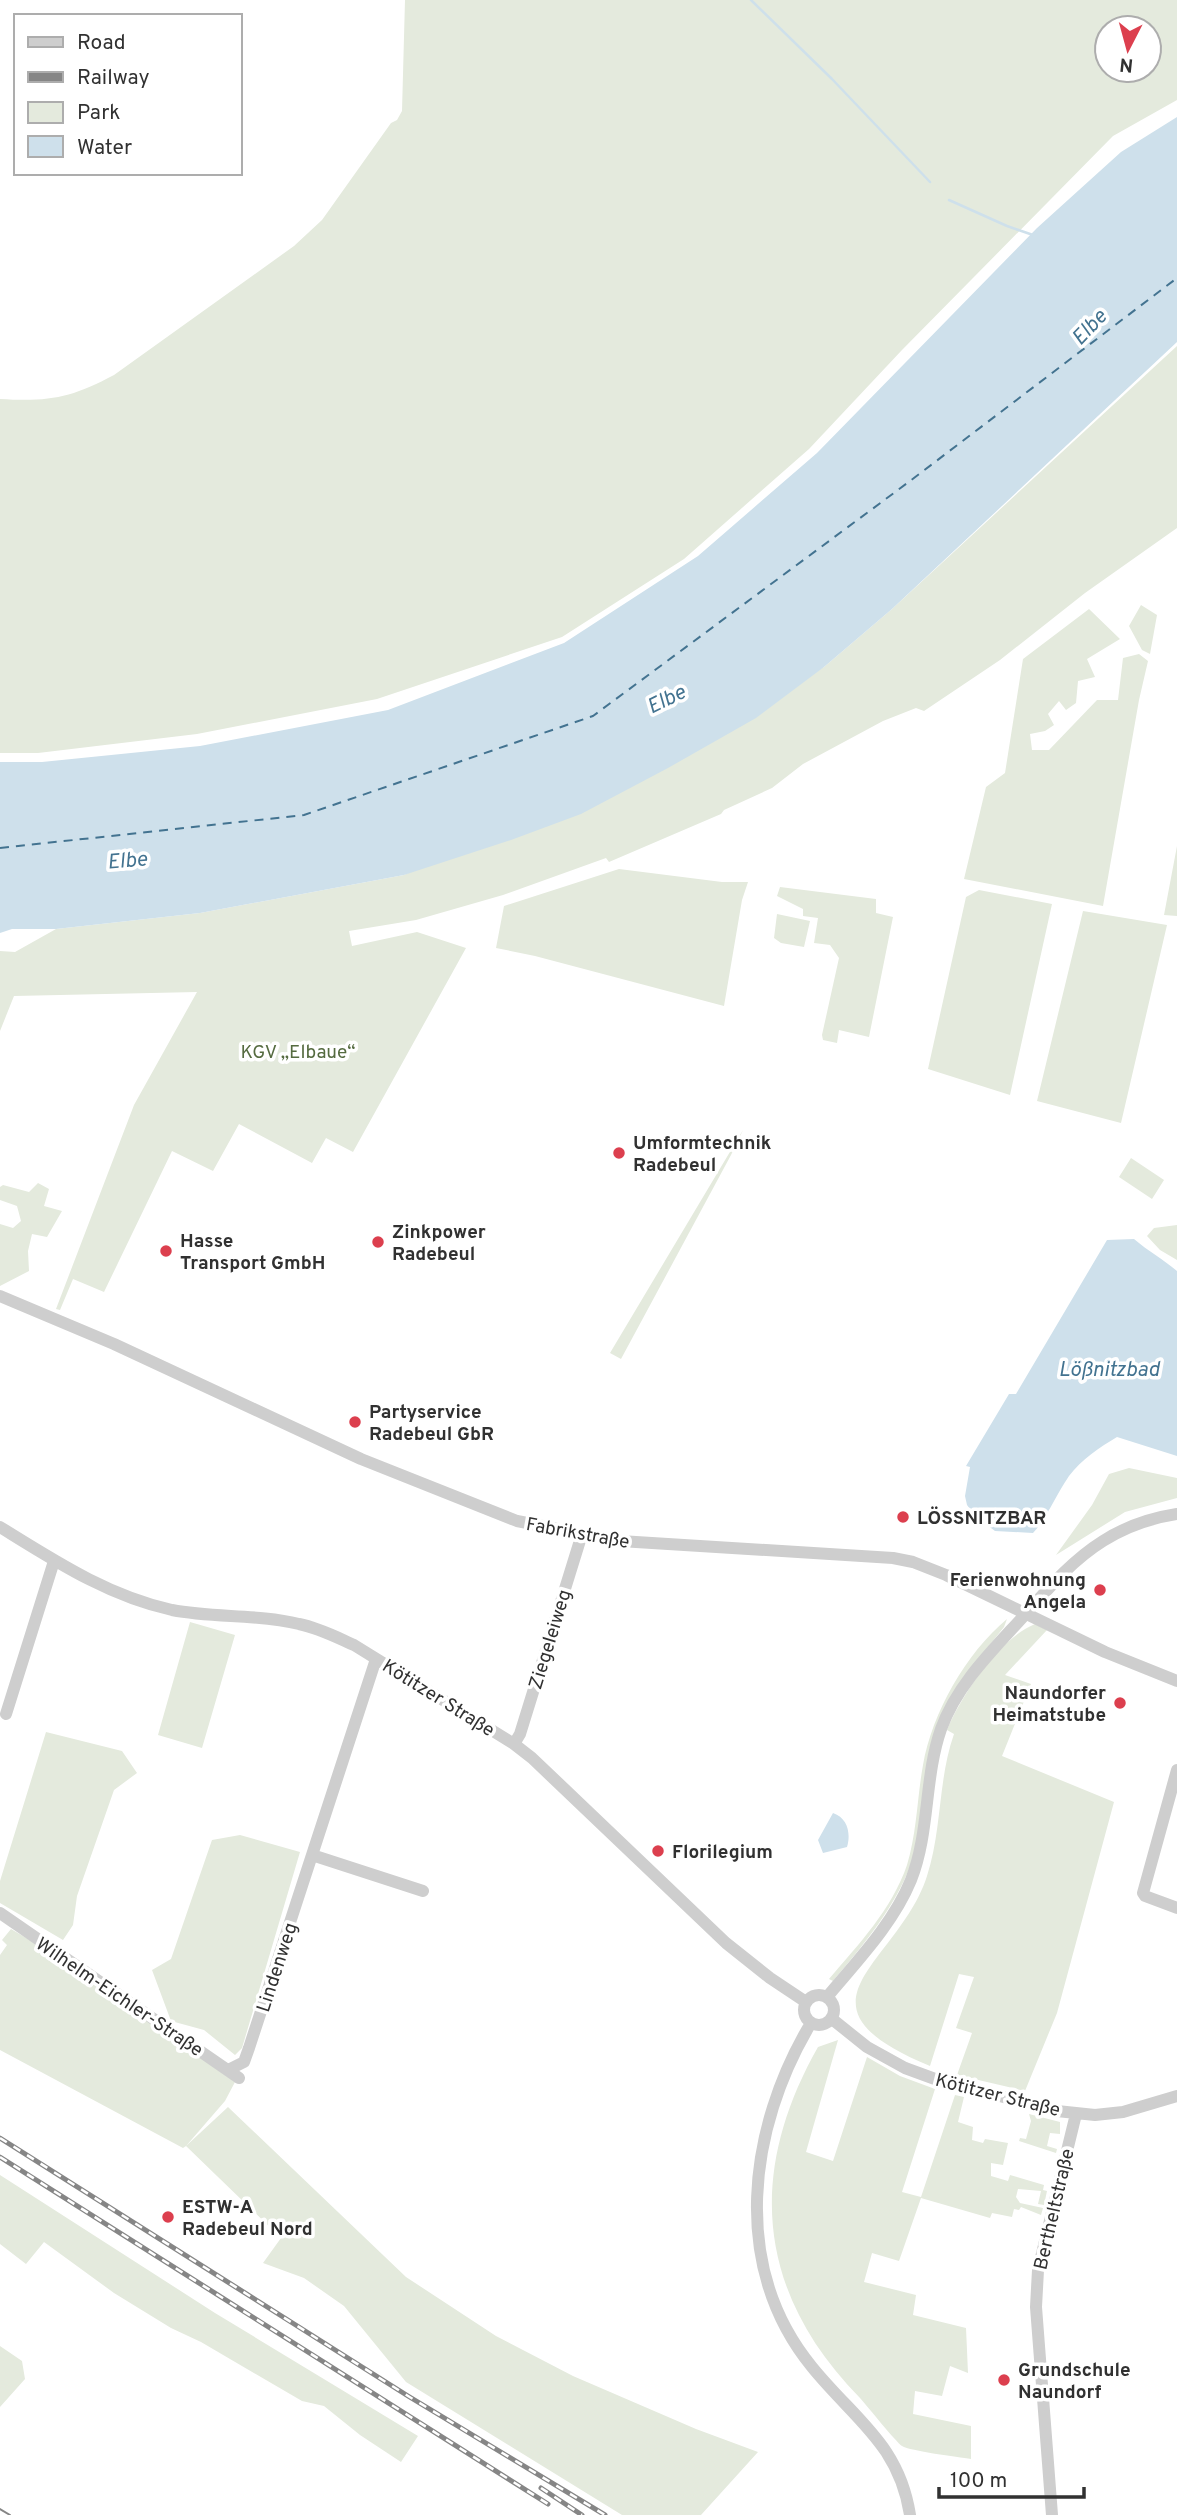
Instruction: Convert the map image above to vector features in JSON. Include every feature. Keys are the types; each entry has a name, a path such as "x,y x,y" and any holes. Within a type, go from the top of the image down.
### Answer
{"street":[{"name":"Fabrikstraße","path":"0,1296 383,1468 517,1521 620,1541 913,1562 1027,1612 1105,1652 1177,1681"},
{"path":"827,1997 874,1940 902,1899 924,1834 935,1750 949,1710 972,1674 1065,1570 1104,1540 1156,1517 1177,1514"},
{"name":"Kötitzer Straße","path":"0,1527 100,1586 155,1605 193,1612 298,1623 328,1633 376,1659 514,1744 726,1943 806,2002"},
{"name":"Ziegeleiweg","path":"514,1744 520,1734 582,1534"},
{"path":"6,1714 54,1561"},
{"name":"Lindenweg","path":"234,2074 244,2062 376,1659"},
{"path":"1177,1770 1143,1893 1177,1908"},
{"path":"312,1855 423,1891"},
{"name":"Wilhelm-Eichler-Straße","path":"0,1913 234,2074"},
{"path":"813,1996 827,1997 834,2006 832,2019 821,2025 811,2023 804,2015 806,2002 813,1996"},
{"name":"Kötitzer Straße","path":"832,2019 867,2047 919,2074 1076,2114 1123,2112 1177,2096"},
{"path":"811,2023 787,2068 764,2138 756,2190 756,2212 765,2275 778,2311 810,2365 889,2454 906,2491 909,2515"},
{"name":"Bertheltstraße","path":"1052,2515 1036,2307 1038,2270 1076,2114"}],"green space":[{"path":"405,0 1177,0 1177,100 1113,136 902,350 809,449 684,559 562,637 377,699 197,734 38,753 0,753 0,399 59,397 85,389 114,375 294,246 322,220 391,123 397,120 402,111"},
{"name":"KGV „Elbaue“","path":"1177,346 1177,528 1085,593 1000,660 924,711 916,708 883,721 803,764 772,788 724,810 721,814 609,862 606,858 503,895 416,920 349,931 352,946 417,932 466,948 353,1152 326,1138 312,1163 239,1124 213,1171 172,1151 104,1292 73,1279 60,1310 56,1309 134,1105 197,992 14,996 0,1031 0,951 15,952 56,929 200,913 404,875 824,667 892,609"},
{"path":"1141,605 1157,615 1150,654 1142,650 1129,626"},
{"path":"1089,609 1120,639 1087,659 1095,677 1078,681 1076,703 1066,710 1059,701 1048,714 1054,725 1045,731 1030,734 1032,750 1049,750 1097,700 1118,700 1123,658 1139,654 1148,661 1103,906 964,879 986,787 1005,773 1023,659"},
{"path":"1177,846 1177,916 1164,915"},
{"path":"619,869 722,882 748,882 742,900 724,1006 496,948 504,906"},
{"path":"780,887 876,899 876,913 893,917 869,1037 839,1030 837,1043 823,1040 839,958 830,945 814,943 818,918 803,916 803,909 777,896"},
{"path":"979,890 1052,904 1010,1095 928,1069 966,897"},
{"path":"1083,911 1167,925 1121,1123 1037,1101"},
{"path":"777,914 810,921 804,947 781,943 774,938"},
{"path":"743,1130 621,1359 610,1353"},
{"path":"1131,1158 1164,1180 1152,1199 1119,1177"},
{"path":"38,1183 49,1189 44,1206 62,1211 47,1237 32,1234 28,1251 29,1271 0,1286 0,1224 13,1228 21,1221 17,1206 0,1200 0,1187 3,1185 29,1192"},
{"path":"1177,1225 1177,1260 1160,1250 1147,1236 1154,1228"},
{"path":"1129,1468 1177,1478 1177,1498 1125,1512 1056,1555 1092,1505 1109,1474"},
{"path":"1007,1619 1004,1627 951,1697 911,1864 904,1880 877,1926 833,1981 829,1979 884,1911 901,1881 913,1840 923,1765 934,1725 943,1705 965,1666"},
{"path":"190,1622 235,1635 202,1748 158,1735"},
{"path":"1035,1624 1047,1630 1005,1675 1031,1684 1002,1756 1114,1802 1057,2013 1025,2091 957,2075 972,2033 956,2028 974,1977 959,1974 930,2066 886,2044 862,2023 856,2002 862,1981 913,1907 927,1876 932,1859 945,1769 954,1734 947,1730 953,1716 995,1655 1022,1631"},
{"path":"46,1732 122,1751 137,1773 114,1790 77,1896 73,1925 63,1940 0,1903 0,1881"},
{"path":"240,1835 300,1852 242,2048 235,2055 204,2030 171,2021 152,1970 171,1959 212,1840"},
{"path":"11,1929 45,1949 235,2082 225,2101 186,2146 183,2148 0,2050 0,1955 7,1945 2,1940"},
{"path":"838,2040 806,2152 833,2161 867,2057 900,2076 935,2089 902,2192 921,2197 955,2095 964,2097 958,2122 973,2127 972,2140 1008,2143 1003,2165 991,2163 991,2176 1008,2181 1010,2175 1044,2185 1043,2190 1047,2191 1044,2205 1038,2204 1041,2191 1018,2189 1016,2197 1020,2203 1043,2208 1041,2215 1021,2207 1019,2210 1014,2209 1012,2217 992,2213 990,2218 921,2198 899,2261 872,2253 864,2282 916,2295 913,2315 966,2328 968,2373 950,2366 942,2396 915,2391 913,2414 971,2426 971,2459 902,2446 826,2358 800,2317 782,2274 773,2231 772,2186 780,2141 795,2094 818,2047"},
{"path":"228,2107 406,2277 496,2336 573,2376 696,2429 758,2452 701,2515 622,2515 406,2382 344,2306 304,2278 263,2263 281,2238 186,2146"},
{"path":"1029,2114 1060,2122 1060,2134 1050,2133 1047,2146 1057,2149 1056,2153 1019,2141 1020,2138 1026,2139 1031,2121"},
{"path":"0,2175 215,2313 418,2436 401,2462 360,2435 324,2406 302,2401 201,2342 171,2328 114,2293 44,2242 26,2264 0,2244"},
{"path":"0,2346 22,2361 25,2379 0,2407"}],"water":[{"name":"Elbe","path":"1177,117 1177,342 892,609 824,667 756,718 581,814 404,875 200,913 56,929 12,929 0,933 0,762 42,762 200,746 388,710 564,643 698,556 817,453 1037,228 1121,152"},
{"name":"Lößnitzbad","path":"1134,1239 1177,1271 1177,1456 1117,1437 1091,1454 1074,1470 1033,1533 995,1531 975,1516 967,1505 965,1496 970,1467 966,1466 1009,1394 1016,1394 1107,1240"},
{"path":"833,1813 842,1819 847,1827 847,1847 823,1853 818,1840"}],"waterway":[{"path":"751,0 832,79 930,182"},
{"path":"949,200 1033,235"}],"ferry route":[{"path":"0,848 304,815 593,716 910,481 1177,278"}],"tram line":[{"path":"0,2509 10,2515"}],"railway":[{"path":"0,2138 408,2396 605,2515"},
{"path":"0,2157 548,2504"},
{"path":"541,2488 582,2515"}],"place":[{"name":"Umformtechnik Radebeul","path":"619,1153"},
{"name":"Zinkpower Radebeul","path":"378,1242"},
{"name":"Hasse Transport GmbH","path":"166,1251"},
{"name":"Partyservice Radebeul GbR","path":"355,1422"},
{"name":"LÖSSNITZBAR","path":"903,1517"},
{"name":"Ferienwohnung Angela","path":"1100,1590"},
{"name":"Naundorfer Heimatstube","path":"1120,1703"},
{"name":"Florilegium","path":"658,1851"},
{"name":"ESTW-A Radebeul Nord","path":"168,2217"},
{"name":"Grundschule Naundorf","path":"1004,2380"}]}
